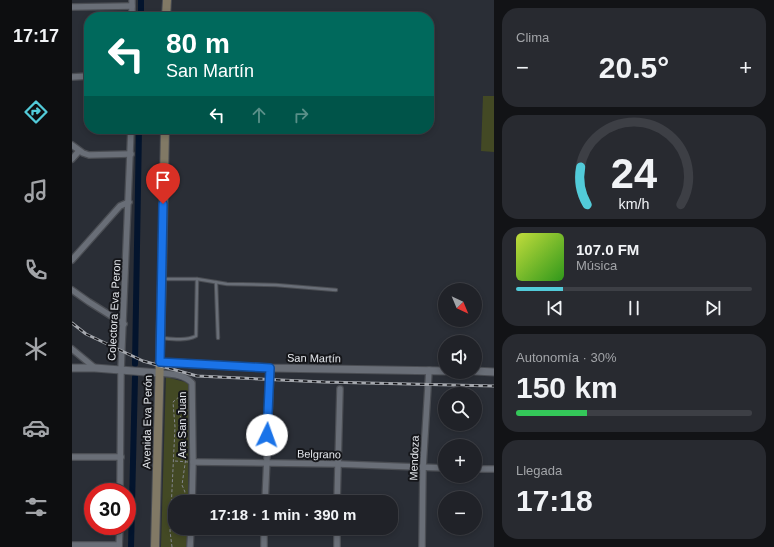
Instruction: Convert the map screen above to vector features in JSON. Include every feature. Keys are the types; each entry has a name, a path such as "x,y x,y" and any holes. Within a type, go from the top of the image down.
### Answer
{"main road":[{"path":"166,12 167,0"},
{"name":"Avenida Eva Perón","path":"155,547 165,134"}],"street":[{"path":"72,7 132,3"},
{"path":"72,77 84,76"},
{"name":"Colectora Eva Peron","path":"120,483 121,370 131,134"},
{"path":"72,144 79,151 89,154 131,154"},
{"path":"72,159 79,151"},
{"path":"72,260 120,206 129,202"},
{"path":"72,290 124,324"},
{"path":"72,348 95,368"},
{"name":"San Martín","path":"160,362 270,368 438,371"},
{"path":"72,368 95,368 159,373"},
{"path":"265,495 270,368"},
{"name":"Mendoza","path":"422,547 423,467 429,370"},
{"path":"482,371 494,372"},
{"name":"Ara San Juan","path":"159,373 174,374 185,377 192,383 192,495"},
{"path":"337,495 340,389"},
{"path":"72,457 121,457"},
{"name":"Belgrano","path":"193,462 266,462 438,468"},
{"path":"482,468 494,469"},
{"path":"72,544 119,546 120,535"},
{"path":"190,547 191,535"},
{"path":"264,535 264,547"},
{"path":"337,535 337,547"}],"lane":[{"path":"162,279 197,279 227,284 276,285 336,290"},
{"path":"161,338 174,340 192,338 196,336 197,279"},
{"path":"216,282 218,338"}],"path":[{"path":"172,547 170,532 176,427 173,402 183,395 186,396 188,401 181,410 180,415 185,430 185,462 182,484 185,492 184,495"},
{"path":"174,461 193,462"}],"green space":[{"path":"483,96 494,96 494,152 481,151"},
{"path":"166,377 185,382 189,385 188,495 168,495 168,535 187,535 187,547 161,547"}],"waterway":[{"path":"141,0 141,12"},
{"path":"135,364 139,134"},
{"path":"131,547 135,377"}],"railway":[{"path":"72,323 86,334 143,361 197,376 324,382 494,386"}],"route":[{"path":"163,204 160,362 270,368 267,435"}]}
